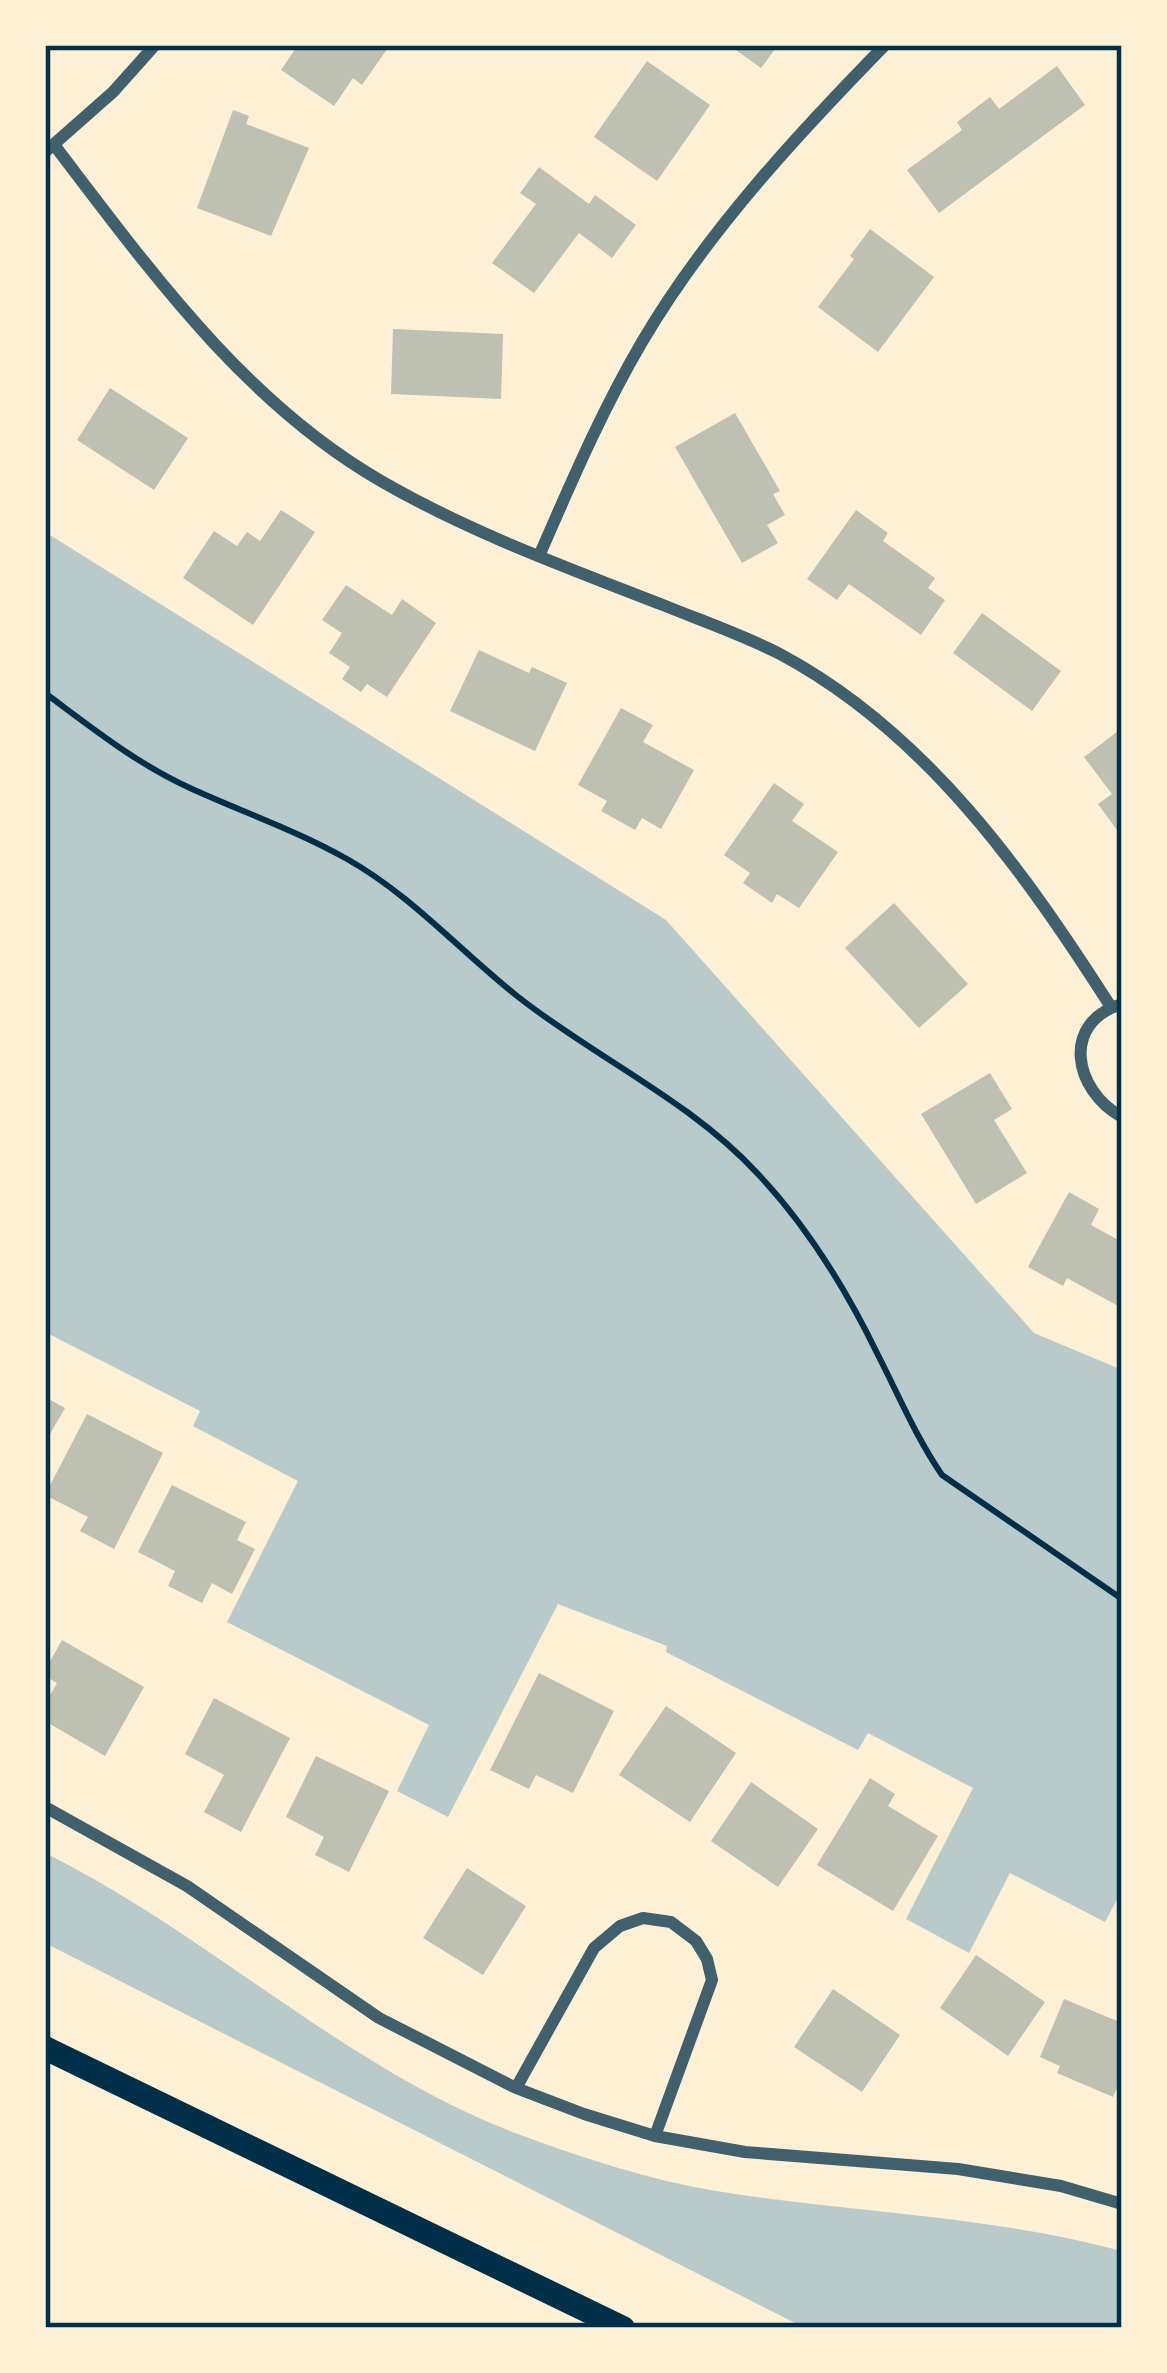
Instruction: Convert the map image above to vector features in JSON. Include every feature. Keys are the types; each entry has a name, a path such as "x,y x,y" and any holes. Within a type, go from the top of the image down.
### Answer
{"main road":[{"path":"45,2048 623,2328"}],"street":[{"path":"155,45 113,92 50,149 182,307 262,392 378,480 539,556 779,654 871,715 914,753 1006,855 1117,1006 1093,1023 1082,1043 1081,1064 1087,1086 1102,1106 1122,1117"},
{"path":"539,556 597,425 676,291 762,180 885,45"},
{"path":"45,1807 187,1886 379,2018 516,2087 655,2136 745,2152 958,2169 1061,2186 1122,2204"},
{"path":"516,2087 593,1948 620,1926 643,1918 671,1922 696,1941 712,1980 655,2136"}],"path":[{"path":"45,693 118,747 186,786 287,828 349,860 405,897 519,998 754,1169 801,1223 942,1475 1122,1599"}],"shaded area":[{"path":"45,532 666,920 1034,1333 1122,1370 1122,1897 1105,1922 1010,1873 969,1953 906,1919 973,1788 868,1733 858,1750 666,1652 667,1646 558,1604 448,1817 397,1791 429,1725 227,1622 298,1481 193,1426 200,1411 45,1332"},
{"path":"45,1853 165,1923 398,2076 523,2136 691,2186 1021,2230 1122,2251 1122,2328 805,2328 45,1943"}],"building":[{"path":"298,45 390,45 362,85 353,78 334,106 281,70"},
{"path":"729,45 778,45 761,68"},
{"path":"647,61 710,105 657,181 594,137"},
{"path":"1057,66 1085,105 939,213 907,170 962,130 957,122 990,97 999,109"},
{"path":"233,110 249,116 246,124 309,148 271,236 197,208"},
{"path":"539,167 589,204 595,195 636,225 612,258 579,233 534,293 492,263 536,204 520,193"},
{"path":"870,229 934,277 878,352 818,307"},
{"path":"393,329 503,334 501,399 391,394"},
{"path":"110,388 188,438 154,490 77,440"},
{"path":"735,413 780,491 773,494 785,515 767,525 778,543 742,563 675,447"},
{"path":"281,510 315,532 253,625 183,578 214,531 237,546 247,532 260,541"},
{"path":"856,510 888,533 883,541 935,578 928,588 945,600 921,635 849,584 837,600 807,579"},
{"path":"346,585 392,615 402,599 436,623 387,697 367,684 361,692 342,679 350,667 329,653 342,633 322,620"},
{"path":"982,613 1061,671 1032,711 953,653"},
{"path":"479,650 529,673 532,667 567,683 535,751 450,711"},
{"path":"621,708 653,725 643,742 694,770 661,829 642,818 635,830 601,811 607,801 578,785"},
{"path":"1122,728 1122,837 1098,804 1112,794 1084,757"},
{"path":"774,783 804,804 792,821 838,852 799,908 777,894 772,903 743,883 750,873 724,855"},
{"path":"894,903 968,984 919,1028 845,948"},
{"path":"990,1073 1012,1109 994,1120 1027,1173 976,1204 921,1114"},
{"path":"1069,1192 1099,1209 1091,1225 1122,1242 1120,1307 1067,1278 1063,1286 1028,1267"},
{"path":"45,1397 65,1408 45,1443"},
{"path":"87,1414 163,1453 114,1549 80,1531 88,1517 45,1495"},
{"path":"172,1485 246,1522 237,1540 255,1549 232,1594 212,1583 202,1603 168,1586 175,1571 138,1552"},
{"path":"62,1640 144,1687 105,1756 45,1721 45,1704 57,1683 45,1676 45,1670"},
{"path":"539,1673 614,1711 573,1793 536,1775 529,1789 490,1770"},
{"path":"214,1698 290,1738 241,1832 204,1812 224,1775 185,1754"},
{"path":"666,1706 736,1753 690,1822 619,1775"},
{"path":"316,1756 389,1791 349,1872 315,1855 324,1837 286,1817"},
{"path":"870,1778 895,1794 888,1806 938,1836 893,1911 817,1865"},
{"path":"751,1782 818,1829 778,1887 711,1841"},
{"path":"467,1868 526,1906 483,1975 423,1938"},
{"path":"976,1955 1045,2002 1008,2056 940,2008"},
{"path":"833,1989 900,2035 862,2092 794,2047"},
{"path":"1064,1999 1122,2023 1122,2076 1113,2097 1057,2073 1060,2066 1040,2057"}]}
